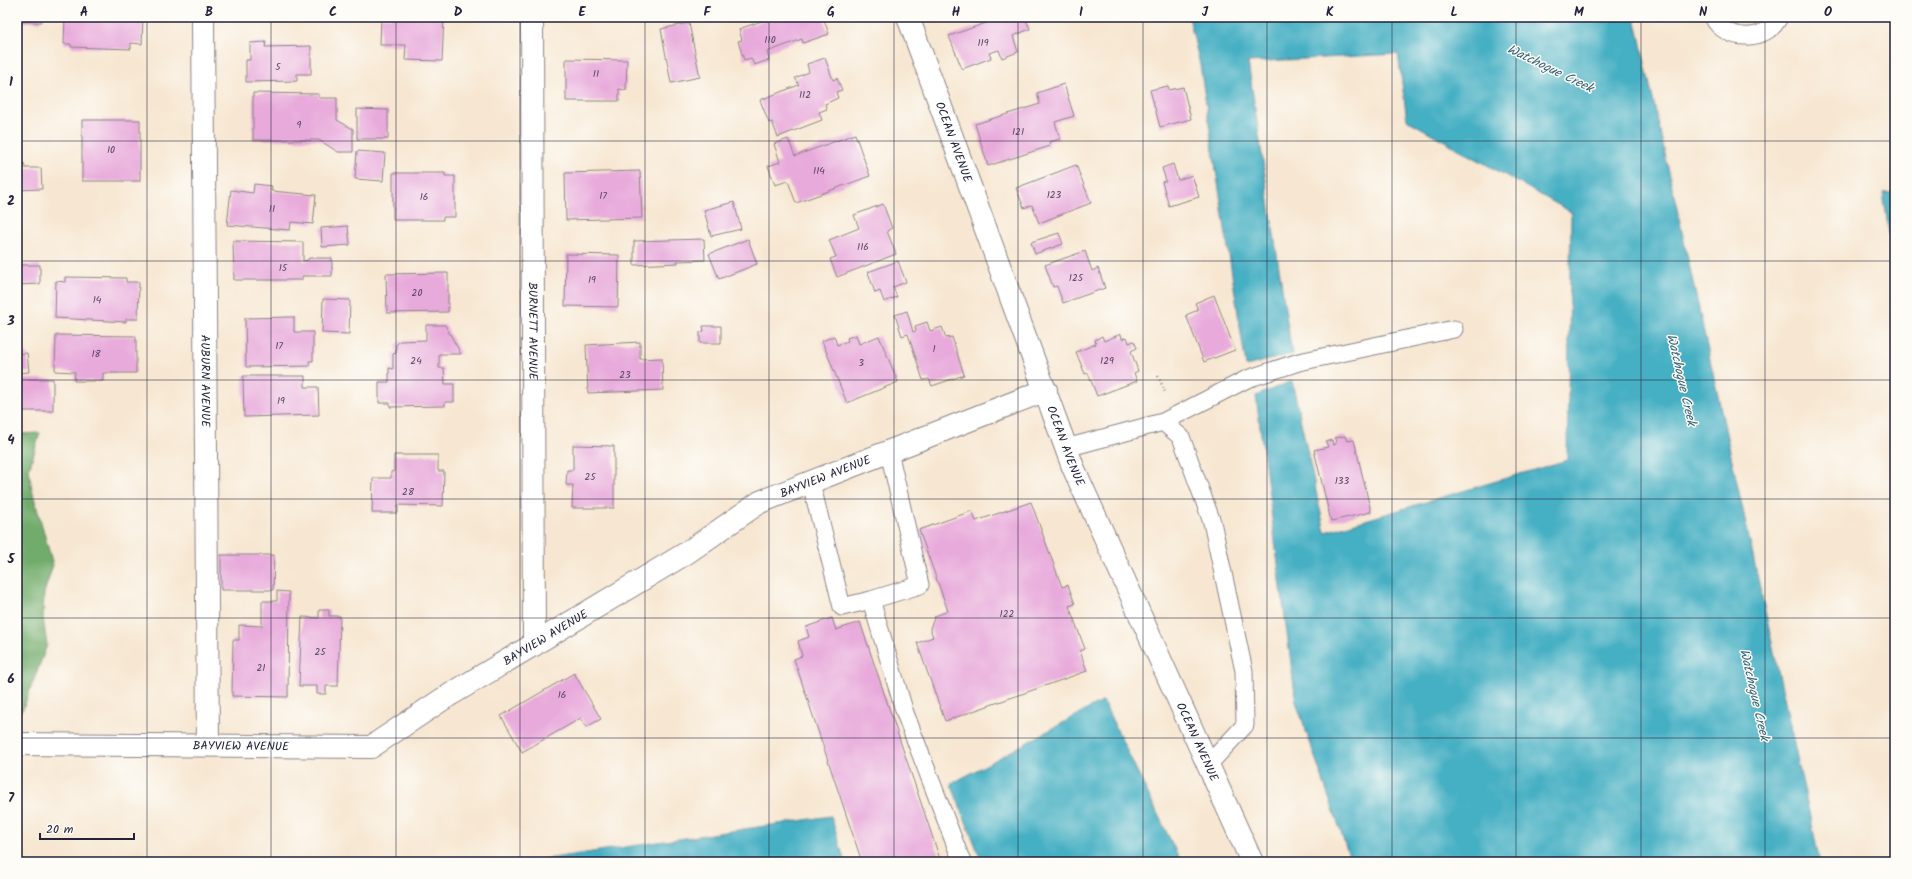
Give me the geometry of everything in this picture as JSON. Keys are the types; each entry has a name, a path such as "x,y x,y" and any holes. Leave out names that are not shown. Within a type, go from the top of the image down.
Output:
{"street":[{"name":"AUBURN AVENUE","path":"203,17 208,746"},
{"name":"BURNETT AVENUE","path":"532,17 534,645"},
{"name":"OCEAN AVENUE","path":"908,17 1073,467 1252,862"},
{"name":"BAYVIEW AVENUE","path":"17,744 371,747 443,699 688,552 760,502 1046,390"}],"lane":[{"path":"1713,17 1723,29 1733,35 1746,37 1769,30 1779,17"},
{"path":"1066,448 1163,422 1247,379 1279,368 1299,362 1454,329"},
{"path":"1163,422 1181,437 1212,522 1244,671 1245,725 1208,765"},
{"path":"811,483 842,606 872,600 920,586 889,452"},
{"path":"872,600 906,713 962,862"}],"green space":[{"path":"40,433 29,469 32,490 53,565 44,593 43,618 47,645 23,709 17,714 17,434"}],"water":[{"name":"Watchogue Creek","path":"1189,17 1635,17 1820,862 1351,862 1296,702 1256,396 1292,381 1325,532 1567,460 1571,212 1407,120 1398,54 1248,62 1292,354 1246,366 1200,65"},
{"path":"1895,192 1895,273 1883,193"},
{"path":"1103,701 1181,862 982,862 951,784"},
{"path":"831,816 845,862 526,862"}],"building":[{"path":"17,17 41,17 41,22 17,22"},
{"path":"65,17 143,17 142,44 131,43 131,49 71,47 71,44 64,44"},
{"path":"381,17 444,17 442,61 405,60 406,45 380,45"},
{"path":"773,17 823,17 829,34 803,43 802,39 767,52 769,60 754,65 751,58 744,60 738,41 742,40 739,29"},
{"path":"1003,17 1025,17 1030,29 1013,36 1018,52 1002,58 999,50 989,53 991,58 962,69 949,36"},
{"path":"689,23 700,77 671,83 661,29"},
{"path":"266,42 265,47 311,46 311,74 297,74 297,81 246,82 246,60 250,60 250,43"},
{"path":"825,58 833,80 837,78 842,90 836,92 838,98 825,104 827,109 819,112 822,120 778,137 772,122 769,123 760,100 799,85 795,78 809,72 807,64"},
{"path":"566,59 627,60 626,90 619,89 619,101 566,101"},
{"path":"1064,84 1074,116 1055,122 1060,139 1049,142 1050,146 988,166 975,124 1040,104 1037,93"},
{"path":"1168,86 1169,90 1183,87 1191,119 1160,127 1150,90"},
{"path":"253,93 319,94 319,98 337,98 337,120 353,129 353,152 338,152 319,140 253,140"},
{"path":"357,109 388,110 388,139 357,139"},
{"path":"82,120 140,120 140,181 82,181"},
{"path":"855,134 870,176 796,203 788,181 775,185 768,166 780,162 774,144 788,139 795,156"},
{"path":"357,151 385,153 383,181 355,179"},
{"path":"17,163 24,163 25,168 41,168 42,189 17,190"},
{"path":"1173,164 1178,180 1192,175 1199,197 1169,206 1162,182 1166,181 1162,168"},
{"path":"1076,165 1091,203 1039,223 1032,205 1024,208 1016,188"},
{"path":"640,171 642,218 566,220 565,173"},
{"path":"393,173 445,173 445,176 455,176 455,217 443,217 443,220 393,220"},
{"path":"254,184 272,186 271,191 316,195 313,224 291,222 290,230 227,225 231,190 253,193"},
{"path":"734,202 741,229 711,236 704,210"},
{"path":"883,204 892,228 887,231 896,254 837,277 830,259 836,257 829,240 859,228 854,215"},
{"path":"348,226 350,245 322,247 321,228"},
{"path":"1059,233 1063,244 1035,254 1031,242"},
{"path":"704,239 705,260 634,265 634,241"},
{"path":"748,239 757,264 719,279 709,254"},
{"path":"233,241 303,242 303,261 308,260 309,258 332,258 332,276 302,276 302,280 234,280"},
{"path":"1085,251 1092,271 1098,268 1105,288 1063,303 1057,286 1053,287 1045,265"},
{"path":"566,254 619,255 618,307 565,306"},
{"path":"898,261 906,282 893,287 897,297 884,302 880,291 875,293 868,272"},
{"path":"17,265 40,265 40,284 17,285"},
{"path":"448,273 448,312 387,313 386,274"},
{"path":"65,277 126,278 126,282 139,282 138,319 126,319 126,322 55,318 56,281 65,282"},
{"path":"1214,295 1235,350 1204,362 1186,315 1198,310 1195,303"},
{"path":"323,299 350,300 349,334 322,333"},
{"path":"907,311 913,332 916,331 915,326 927,322 930,331 942,327 946,338 952,337 964,375 932,386 929,379 923,380 908,334 902,336 895,315"},
{"path":"294,317 294,332 313,332 313,361 309,361 310,366 246,367 245,318"},
{"path":"426,325 445,325 461,354 439,354 439,368 444,368 445,384 454,384 454,402 445,402 445,406 390,407 390,403 379,403 379,382 389,382 389,368 393,369 393,354 396,353 396,345 400,341 426,340"},
{"path":"703,326 721,326 721,343 700,343 700,332 704,331"},
{"path":"1121,334 1122,339 1127,337 1129,343 1134,341 1137,348 1131,351 1138,371 1134,373 1137,381 1097,396 1088,373 1085,374 1076,352 1096,344 1095,340 1102,336 1104,341"},
{"path":"56,335 136,336 136,373 103,373 103,381 74,381 75,372 55,371"},
{"path":"856,335 859,344 879,336 898,382 847,403 822,341 834,336 837,345 848,341 847,338"},
{"path":"640,342 640,359 662,358 663,390 588,393 586,345"},
{"path":"27,353 29,372 17,373 17,354"},
{"path":"243,376 305,376 305,387 318,387 319,415 244,417"},
{"path":"17,379 53,379 53,411 17,411"},
{"path":"1345,436 1347,441 1354,440 1371,512 1331,521 1314,450 1328,447 1326,442 1332,440 1333,445 1336,444 1335,438"},
{"path":"573,445 614,446 614,508 572,508 573,485 566,485 567,470 573,470"},
{"path":"394,455 438,455 438,471 444,471 443,506 398,505 398,513 372,513 373,478 391,478 391,472 394,471"},
{"path":"1031,502 1062,587 1068,585 1075,604 1069,606 1085,649 1080,651 1087,671 945,721 917,643 933,637 930,628 935,616 948,611 919,530 972,511 976,521"},
{"path":"221,555 274,555 273,590 221,590"},
{"path":"277,591 289,592 288,697 232,696 233,640 239,640 239,625 262,626 262,601 277,601"},
{"path":"319,610 329,610 329,616 340,616 338,686 326,686 326,694 317,694 317,686 299,686 302,617 319,618"},
{"path":"832,618 836,630 860,622 941,862 862,862 794,659 802,656 798,641 809,637 806,627"},
{"path":"574,673 601,719 586,727 581,718 522,752 501,716"}]}
